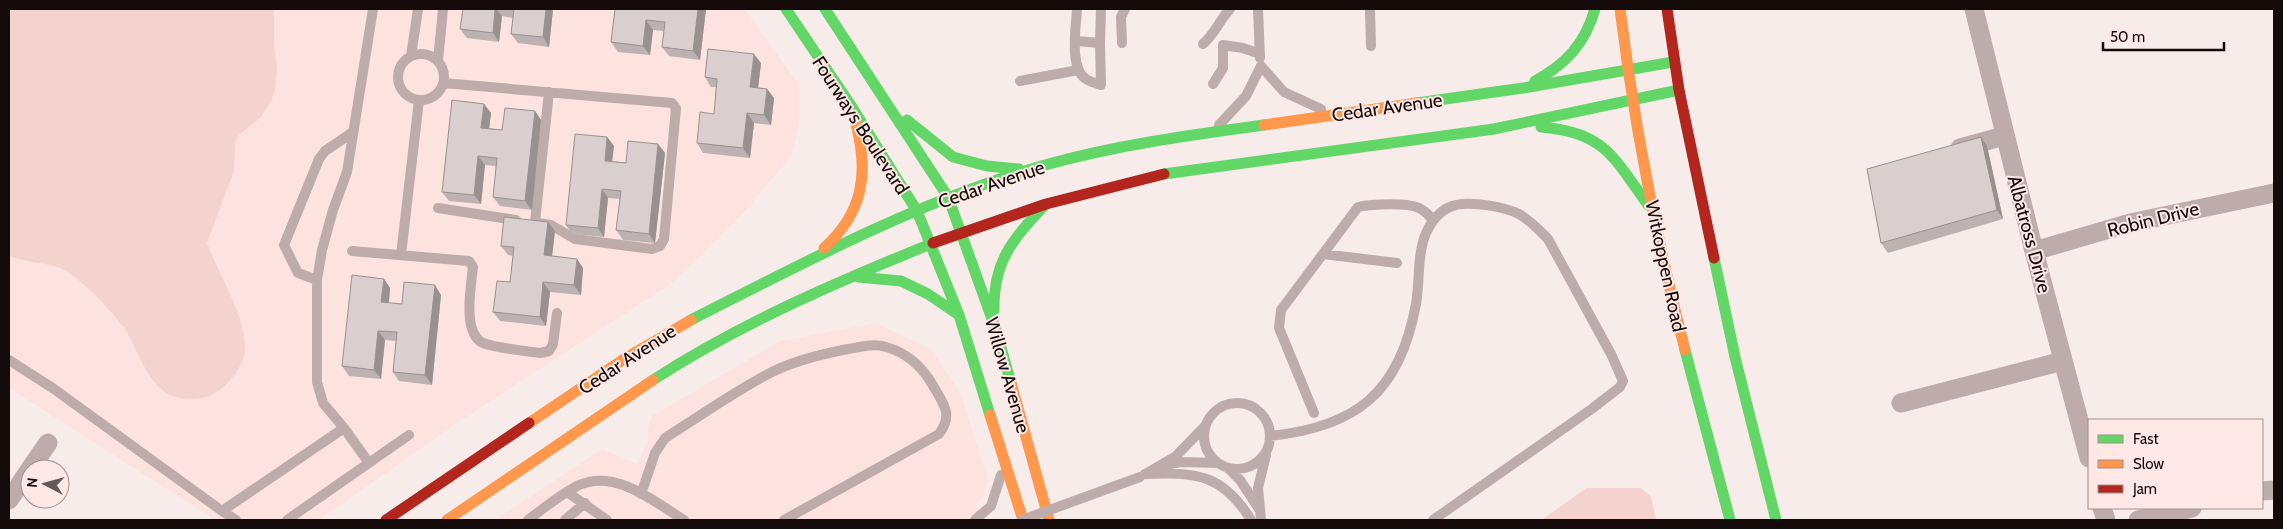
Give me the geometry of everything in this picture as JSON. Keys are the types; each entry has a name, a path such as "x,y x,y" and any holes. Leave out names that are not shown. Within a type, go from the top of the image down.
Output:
{"main road":[{"name":"Fourways Boulevard","path":"786,9 850,104 916,211 931,244"},
{"name":"Fourways Boulevard","path":"825,9 948,197 960,232"},
{"path":"1523,88 1556,70 1572,55 1592,23 1595,9"},
{"name":"Witkoppen Road","path":"1620,9 1626,71 1654,213 1687,361 1730,520"},
{"path":"1667,9 1679,90 1735,357 1776,520"},
{"name":"Cedar Avenue","path":"386,520 624,358 680,325 807,261 948,197 1045,165 1164,138 1523,88 1674,62"},
{"name":"Cedar Avenue","path":"447,520 621,400 696,352 823,288 960,232 1046,204 1171,172 1494,129 1679,90"},
{"path":"887,102 953,158 1014,170 1045,165"},
{"path":"807,261 842,231 852,219 857,203 862,183 863,162 861,140 850,104"},
{"path":"1494,129 1555,127 1570,128 1583,133 1603,146 1654,213"},
{"path":"996,330 993,291 998,268 1006,249 1046,204"},
{"name":"Willow Avenue","path":"960,232 996,330 1049,520"},
{"name":"Willow Avenue","path":"931,244 959,316 1022,520"},
{"path":"851,277 902,281 928,294 959,316"}],"street":[{"name":"Albatross Drive","path":"1974,9 2004,136 2088,454"},
{"path":"1941,153 2004,136"},
{"name":"Robin Drive","path":"2034,251 2130,223 2274,192"},
{"path":"1900,403 2063,361"},
{"path":"37,459 48,443"},
{"path":"9,500 20,484"},
{"path":"2138,520 2188,509"}],"lane":[{"path":"369,463 323,403 317,382 317,280 322,250 333,210 347,172 373,9"},
{"path":"418,9 411,56 400,67 398,81 405,94 419,100 434,96 443,84 442,68 438,61 443,9"},
{"path":"1077,9 1075,58 1078,70 1085,78 1101,85 1101,9"},
{"path":"1122,44 1121,17 1125,9"},
{"path":"1203,44 1215,33 1223,16 1230,9"},
{"path":"1214,131 1246,96 1261,66 1258,9"},
{"path":"1370,10 1371,46"},
{"path":"1076,41 1100,43"},
{"path":"1213,84 1223,68 1223,45 1243,48 1260,54"},
{"path":"411,56 425,55 438,61"},
{"path":"1261,66 1284,92 1332,115"},
{"path":"1020,81 1078,70"},
{"path":"438,208 551,225 575,239 652,249 660,246 664,239 676,108 672,103 443,84"},
{"path":"535,222 549,92"},
{"path":"401,255 419,100"},
{"path":"317,280 298,273 284,246 319,158 325,151 353,132"},
{"path":"1314,413 1278,328 1278,318 1281,310 1358,207 1367,205 1410,206 1420,208 1434,220"},
{"path":"1270,436 1301,432 1331,424 1374,398 1382,389 1403,353 1416,302 1426,234 1442,211 1456,205 1477,205 1498,207 1518,213 1534,224 1548,239 1611,354 1623,381 1620,387 1593,408 1434,520"},
{"path":"352,252 469,261 472,266 470,321 475,337 483,343 540,353 549,351 553,344 557,313"},
{"path":"1323,254 1397,263"},
{"path":"641,494 654,453 665,438 772,372 817,355 866,346 884,346 905,355 926,373 944,403 947,414 946,425 939,434 784,520"},
{"path":"9,360 54,389 236,520"},
{"path":"1022,520 1142,475 1158,467 1176,456 1206,425 1218,409 1228,404 1238,403 1248,405 1257,410 1265,418 1270,436 1258,488 1260,515"},
{"path":"1206,425 1205,446 1218,463 1228,468 1239,470 1250,467 1267,452"},
{"path":"222,511 344,428"},
{"path":"286,520 409,435"},
{"path":"975,520 991,506 1001,471 1002,451"},
{"path":"1158,467 1181,462 1218,463"},
{"path":"1228,468 1240,480 1260,515"},
{"path":"1142,475 1181,473 1211,479 1226,488 1244,508 1251,520"},
{"path":"528,520 580,485 603,480 623,484 684,520"},
{"path":"567,492 607,520"},
{"path":"565,520 585,503"}],"shaded area":[{"path":"9,9 745,9 799,85 799,125 792,155 746,210 672,283 457,423 319,520 215,520 9,388"},
{"path":"9,9 274,9 274,45 277,68 275,89 271,101 261,117 239,135 235,144 234,171 207,243 241,322 245,350 239,369 216,393 192,399 179,398 168,394 153,381 119,321 84,284 65,270 57,267 9,256"},
{"path":"876,323 931,349 961,394 987,477 985,492 976,505 980,520 495,520 602,449 637,464 648,440 648,428 652,416 780,341"},
{"path":"1586,488 1641,488 1651,497 1656,520 1542,520"}],"building":[{"path":"463,9 495,9 493,33 460,29"},
{"path":"514,9 546,9 543,37 511,34"},
{"path":"615,9 698,9 693,51 662,47 665,22 646,20 643,46 611,42"},
{"path":"708,49 754,54 750,87 767,89 764,115 747,113 743,148 697,143 700,112 714,114 717,79 705,77"},
{"path":"452,100 484,104 481,128 502,130 505,108 535,111 525,201 493,197 497,158 478,156 474,195 442,192"},
{"path":"575,134 607,137 605,161 626,163 628,141 658,144 649,234 616,230 621,191 602,189 598,228 566,225"},
{"path":"1981,137 1997,210 1881,243 1867,169"},
{"path":"504,217 548,222 544,255 577,259 574,285 543,282 540,317 493,312 497,281 510,282 514,247 501,246"},
{"path":"352,275 384,279 381,302 402,304 404,282 435,285 425,375 393,372 397,332 378,331 374,370 342,366"}],"traffic: fast":[{"path":"786,9 850,104 917,211 959,315 990,415"},
{"path":"825,9 948,197 996,330 1011,383"},
{"path":"1535,81 1556,68 1573,52 1586,33 1595,9"},
{"path":"1417,103 1523,88 1673,62"},
{"path":"1164,174 1494,129 1679,90"},
{"path":"907,120 953,157 987,166 1019,169"},
{"path":"691,320 864,234 953,196 999,179 1045,165 1126,146 1264,125"},
{"path":"1541,127 1563,130 1594,141 1616,161 1648,205"},
{"path":"994,311 997,279 1001,265 1014,241 1044,206"},
{"path":"653,380 686,359 755,322 825,288 933,243"},
{"path":"1714,258 1735,357 1776,520"},
{"path":"858,277 901,281 928,294 959,315"},
{"path":"1685,350 1730,520"}],"traffic: slow":[{"path":"1620,9 1632,95 1647,180 1685,350"},
{"path":"1264,125 1417,103"},
{"path":"824,248 847,221 855,207 860,192 862,160 856,124"},
{"path":"529,423 624,359 691,320"},
{"path":"447,520 653,380"},
{"path":"1011,383 1049,520"},
{"path":"990,415 1023,520"}],"traffic: jam":[{"path":"1667,9 1679,90 1714,258"},
{"path":"933,243 1046,204 1164,174"},
{"path":"386,520 529,423"}]}
